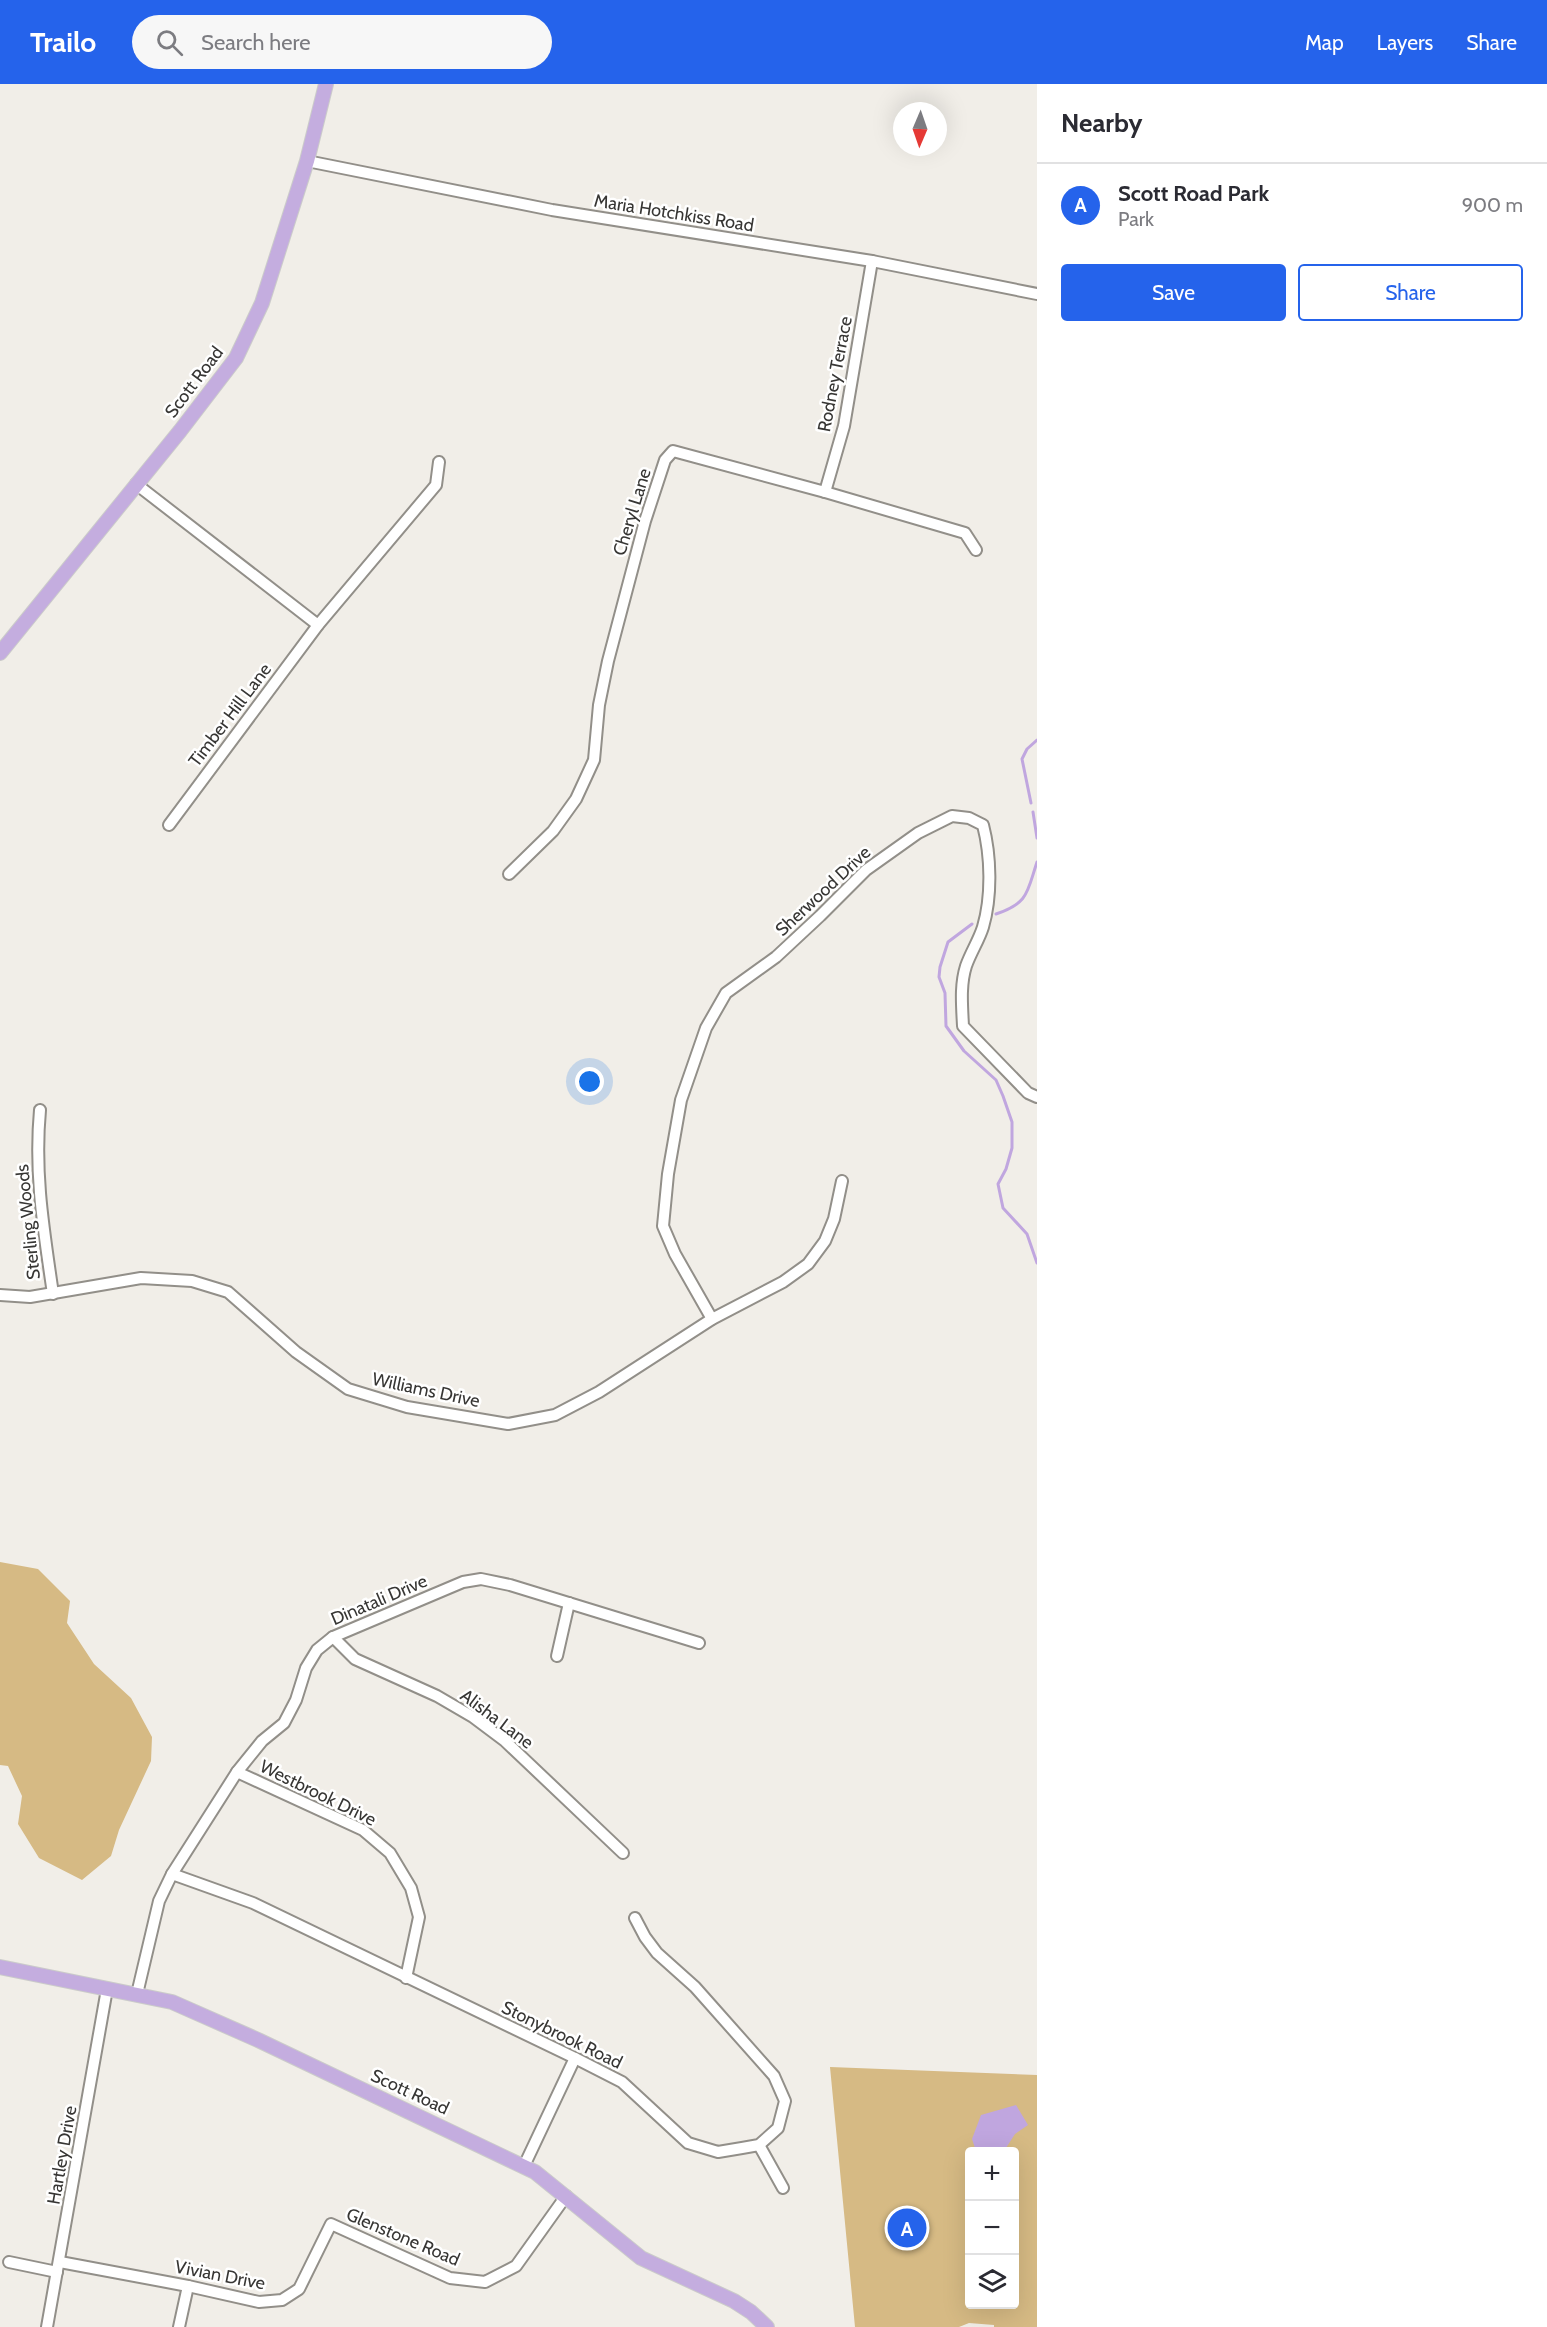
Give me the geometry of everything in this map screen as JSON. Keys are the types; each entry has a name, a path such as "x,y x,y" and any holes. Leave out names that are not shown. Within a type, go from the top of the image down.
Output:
{"main road":[{"name":"Scott Road","path":"0,653 180,431 236,358 262,303 307,161 326,84"},
{"name":"Scott Road","path":"0,1967 137,1994 172,2002 199,2012 524,2166 566,2196 636,2255 664,2271 734,2301 751,2312 767,2327"}],"street":[{"name":"Maria Hotchkiss Road","path":"307,161 552,210 872,261 1037,294"},
{"name":"Rodney Terrace","path":"825,492 844,426 872,261"},
{"name":"Cheryl Lane","path":"508,873 553,831 576,798 594,760 599,705 608,661 645,521 665,460 672,451 965,533 976,550"},
{"name":"Timber Hill Lane","path":"169,825 318,625 436,485 439,462"},
{"path":"136,484 318,625"},
{"name":"Sherwood Drive","path":"712,1319 675,1254 663,1226 668,1174 681,1100 706,1028 726,993 776,957 866,870 918,833 952,816 969,818 983,825 988,871 987,909 983,927 970,955 962,981 963,1026 1028,1093 1037,1098"},
{"name":"Sterling Woods","path":"40,1110 37,1143 38,1193 53,1294"},
{"name":"Williams Drive","path":"0,1295 30,1297 141,1278 192,1281 228,1292 296,1352 348,1389 407,1407 508,1424 555,1415 599,1392 712,1319 783,1282 808,1264 825,1241 834,1219 842,1180"},
{"name":"Dinatali Drive","path":"137,1994 159,1901 172,1874 237,1772 262,1741 284,1723 296,1700 306,1668 318,1650 333,1637 463,1582 481,1579 510,1585 699,1643"},
{"path":"557,1656 569,1603"},
{"name":"Alisha Lane","path":"333,1637 355,1659 437,1696 473,1717 505,1741 623,1853"},
{"name":"Westbrook Drive","path":"237,1772 363,1830 390,1853 411,1888 419,1917 406,1978"},
{"name":"Stonybrook Road","path":"172,1874 254,1903 622,2082 688,2143 718,2152 759,2145"},
{"path":"635,1918 657,1953 696,1987 774,2076 785,2101 778,2128 759,2145 783,2188"},
{"name":"Hartley Drive","path":"47,2327 107,1989"},
{"path":"524,2166 575,2058"},
{"name":"Glenstone Road","path":"331,2224 450,2278 485,2282 516,2266 566,2196"},
{"name":"Vivian Drive","path":"9,2262 188,2286 259,2302 282,2300 299,2289 331,2224"},
{"path":"179,2327 188,2286"}],"shaded area":[{"path":"0,1562 38,1569 70,1601 67,1623 94,1664 131,1698 152,1737 151,1761 119,1830 111,1856 82,1880 39,1858 18,1824 22,1796 8,1766 0,1765"},
{"path":"830,2067 1037,2075 1037,2327 994,2327 994,2325 969,2323 959,2327 855,2327"},
{"path":"1016,2105 1028,2125 1015,2134 1007,2147 975,2147 972,2139 981,2115"}],"waterway":[{"path":"1031,803 1022,759 1027,749 1037,740"},
{"path":"1033,812 1037,838"},
{"path":"996,914 1021,901 1028,889 1037,862"},
{"path":"972,924 948,942 940,967 939,977 945,993 946,1026 964,1051 996,1080 1003,1096 1012,1122 1012,1148 1006,1169 998,1184 1003,1208 1027,1234 1037,1263"}],"place":[{"name":"Scott Road Park","path":"907,2228"}]}
